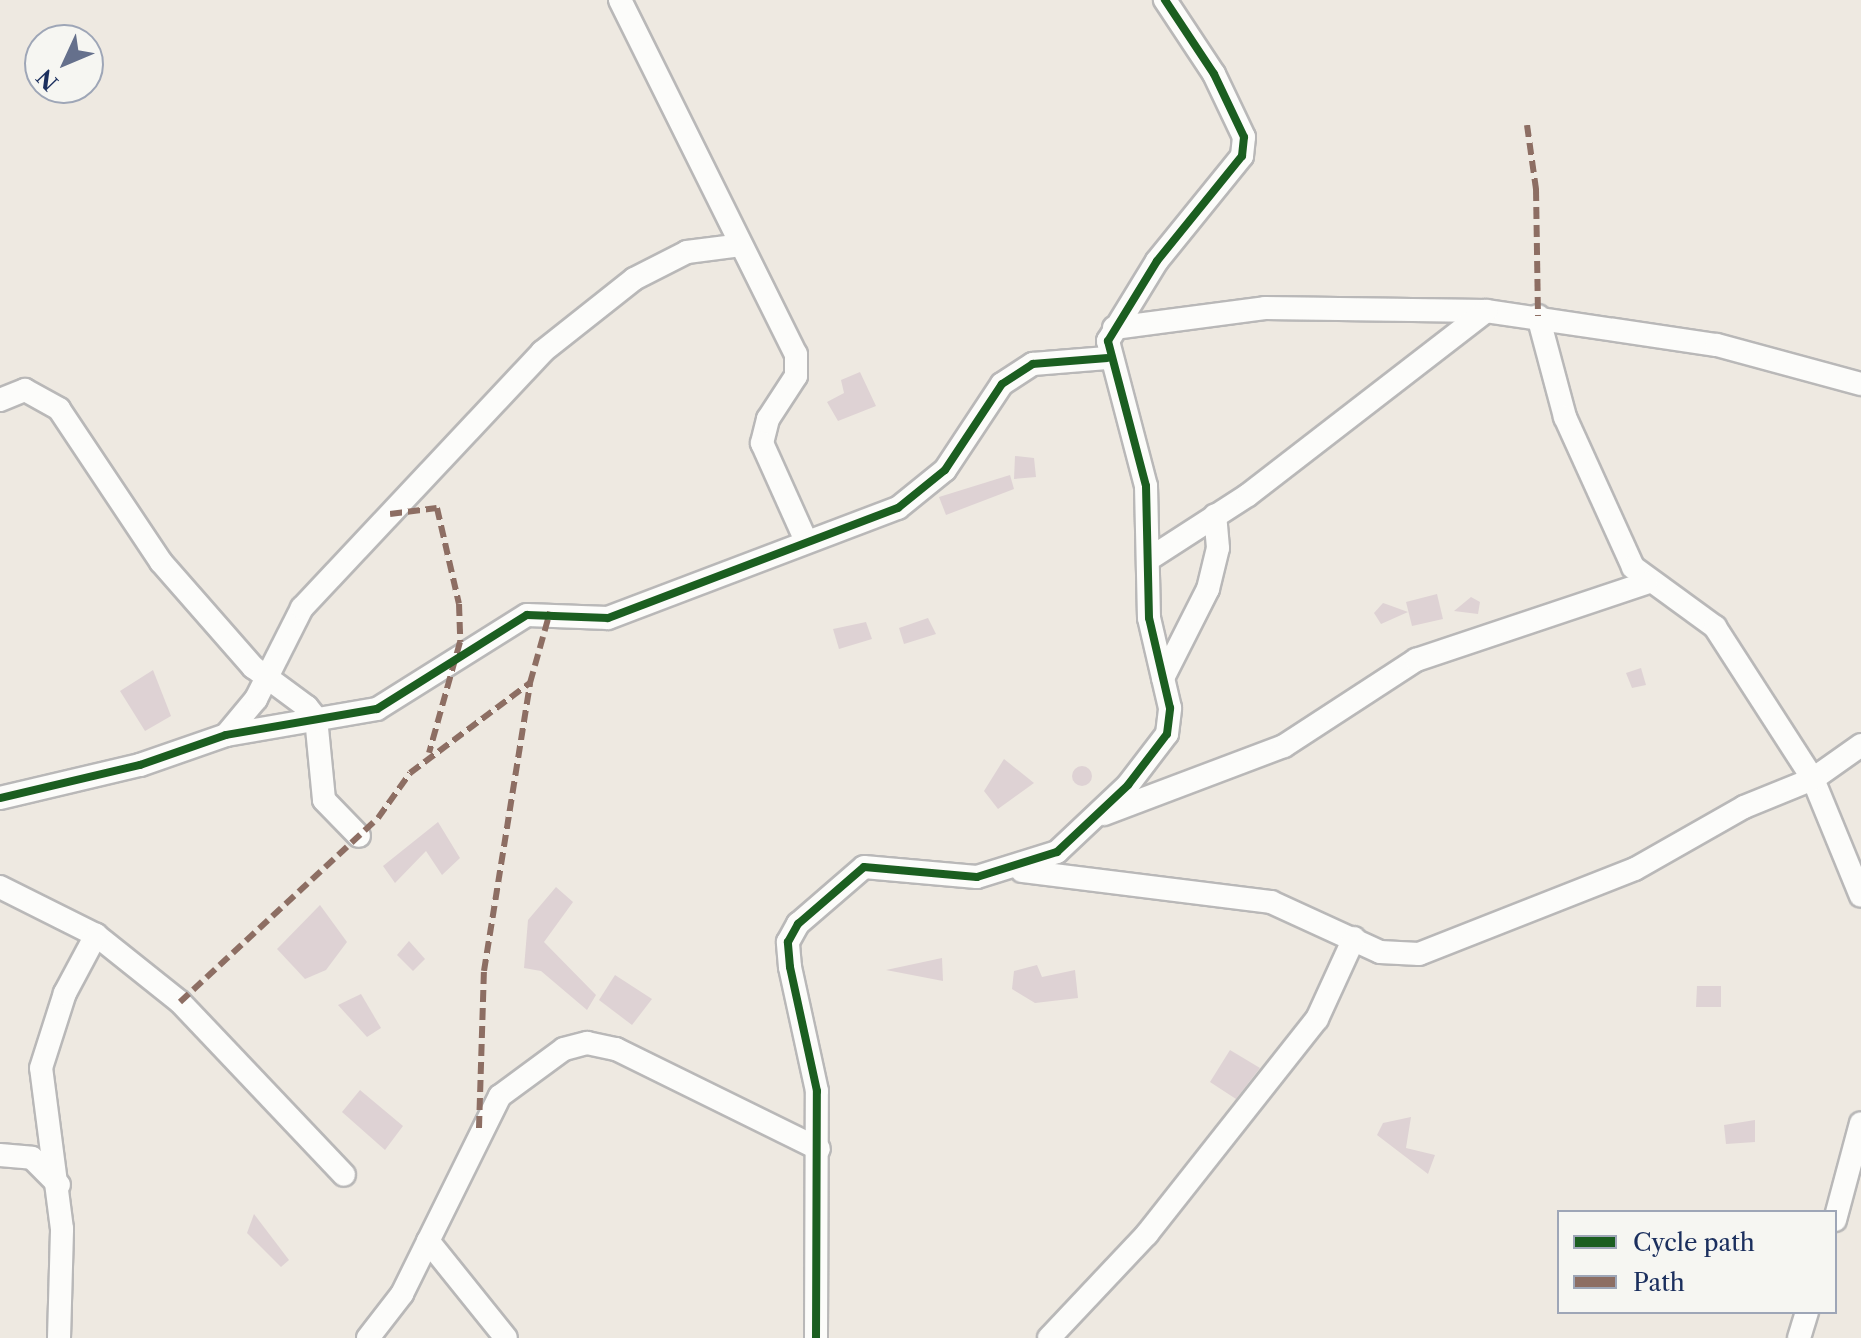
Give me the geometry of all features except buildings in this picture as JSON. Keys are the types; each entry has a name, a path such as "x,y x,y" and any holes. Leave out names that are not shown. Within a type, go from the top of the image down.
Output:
{"street":[{"path":"620,0 796,354 796,376 768,419 762,443 806,541"},
{"path":"1013,871 1070,843 1099,816 1167,734 1163,678 1149,618 1146,486 1107,358 1114,328 1242,156 1234,109 1165,0"},
{"path":"226,735 266,678 302,608 542,352 634,279 687,252 741,245"},
{"path":"1114,328 1265,308 1486,311 1538,316 1717,345 1861,384"},
{"path":"1149,559 1215,515 1486,311"},
{"path":"1538,316 1565,417 1617,538 1646,583 1715,627 1813,779 1861,896"},
{"path":"0,798 140,765 226,735 400,698 456,654 527,615 608,618 920,496 945,470 988,400 1033,364 1107,358"},
{"path":"0,400 25,390 59,409 145,542 266,678 316,718 324,800 359,836"},
{"path":"1163,678 1208,589 1218,548 1215,515"},
{"path":"1099,816 1284,746 1416,660 1646,583"},
{"path":"816,1338 819,1149 815,1056 790,967 788,942 798,924 844,877 869,866 962,877 1013,871 1271,902 1390,955 1442,948 1538,902 1635,869 1744,807 1813,779 1861,745"},
{"path":"0,887 96,935 180,1002 344,1175"},
{"path":"59,1338 59,1185 41,1068 65,993 96,935"},
{"path":"1049,1338 1147,1234 1312,1026 1354,938"},
{"path":"368,1338 402,1294 500,1096 564,1049 587,1043 657,1066 819,1149"},
{"path":"1837,1213 1861,1123"},
{"path":"0,1155 32,1158 59,1185"},
{"path":"428,1241 506,1338"},
{"path":"1799,1338 1806,1314"}],"marked path":[{"path":"1527,125 1536,189 1538,316"},
{"path":"390,514 437,508 459,604 460,642 429,753"},
{"path":"479,1128 484,971 530,683 550,612"},
{"path":"180,1002 378,818 410,773 530,683"}],"cycle path":[{"path":"816,1338 817,1091 790,967 788,942 798,924 864,867 977,877 1057,852 1128,785 1167,734 1170,708 1149,618 1146,486 1108,341 1157,261 1242,156 1244,137 1214,74 1165,0"},
{"path":"0,798 140,765 226,735 377,709 527,615 608,618 898,508 945,470 1002,384 1033,364 1107,358"}]}
